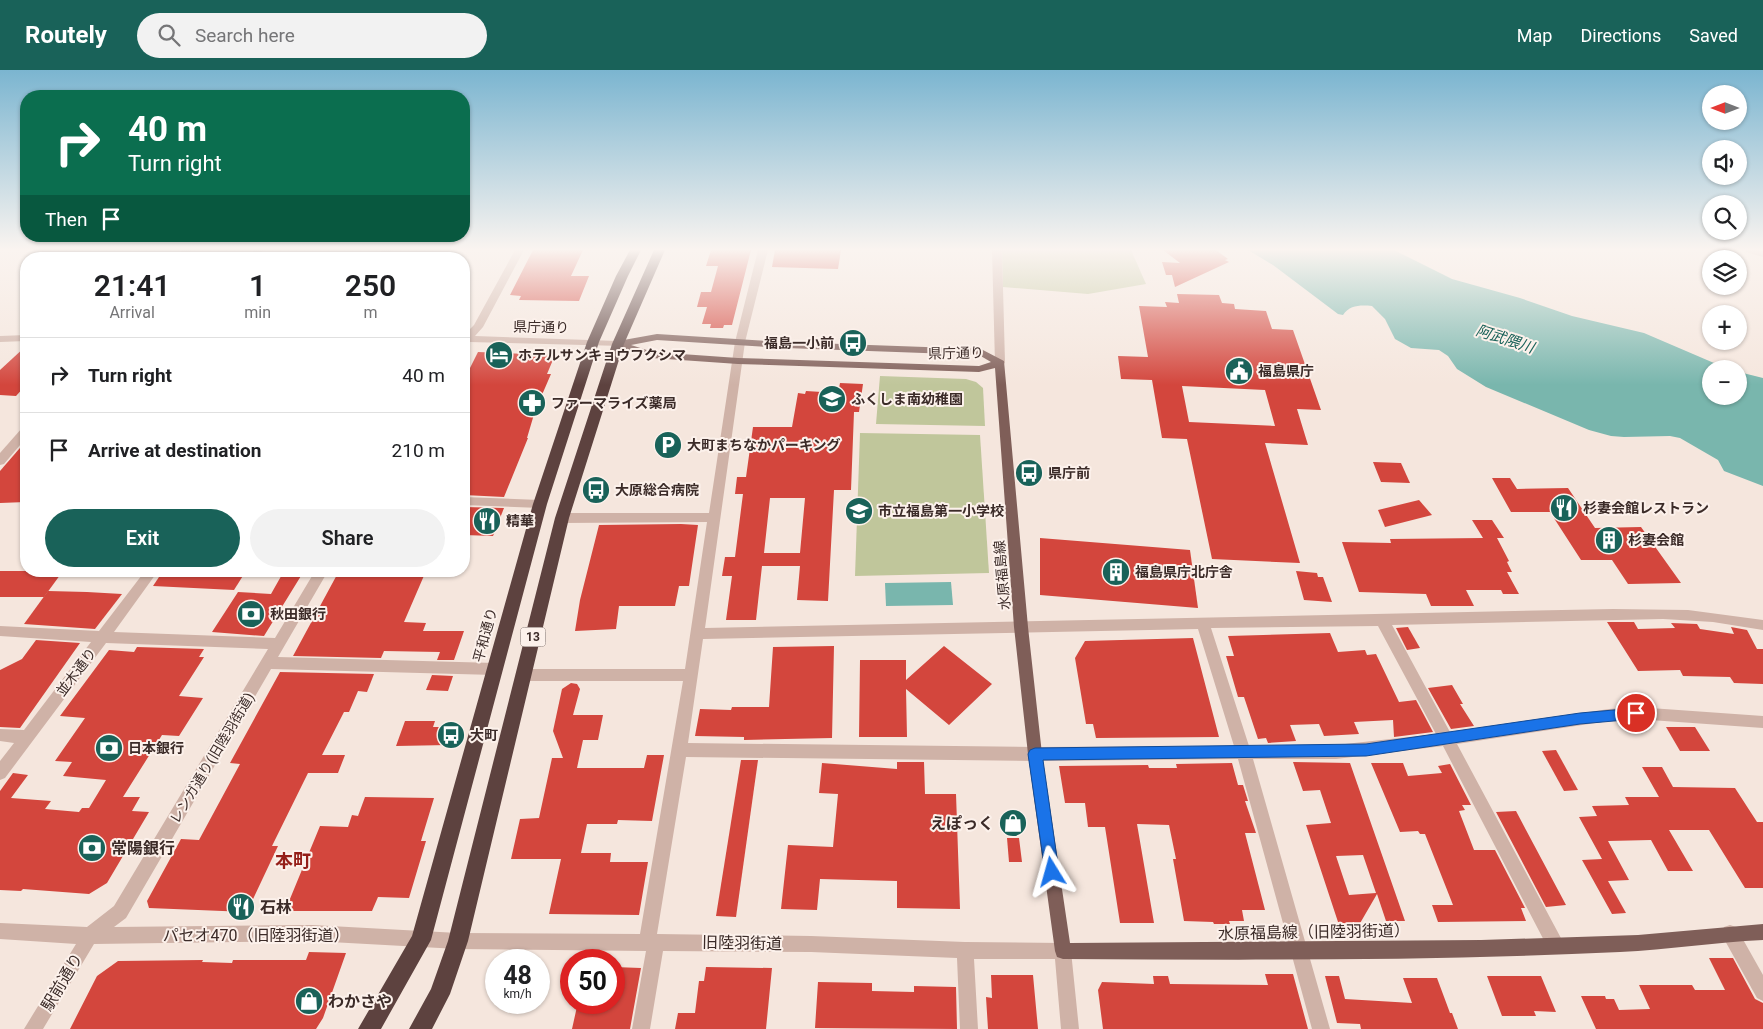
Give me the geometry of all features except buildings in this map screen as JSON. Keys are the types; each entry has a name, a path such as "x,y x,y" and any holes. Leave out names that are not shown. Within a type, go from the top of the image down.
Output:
{"highway":[{"name":"平和通り","path":"369,1029 421,940 540,504 592,342 613,295"},
{"name":"13","path":"420,1029 440,994 458,940 562,518 618,344 639,295"}],"main road":[{"name":"県庁通り","path":"618,344 657,338 981,352 1000,364"},
{"name":"県庁通り","path":"618,344 652,355 738,361 979,369 1000,364"},
{"name":"水原福島線","path":"1000,364 1021,627 1035,754"},
{"path":"1035,754 1063,951"},
{"name":"水原福島線（旧陸羽街道）","path":"1063,951 1301,952 1556,946 1622,944 1730,933 1763,932"}],"street":[{"path":"470,334 478,327 496,295"},
{"path":"641,1029 652,942 740,342 752,295"},
{"path":"998,295 1000,364"},
{"path":"0,339 20,338"},
{"name":"県庁通り","path":"470,340 618,344"},
{"path":"0,461 20,440"},
{"path":"470,501 540,504"},
{"path":"562,518 714,517"},
{"name":"並木通り","path":"0,773 148,577"},
{"name":"レンガ通り(旧陸羽街道)","path":"90,936 120,912 318,577"},
{"path":"697,634 1275,624 1512,616 1690,614 1734,618 1763,625"},
{"path":"1382,620 1556,946"},
{"path":"1203,624 1244,753 1321,1029"},
{"path":"0,631 102,638 278,644"},
{"path":"268,664 495,669"},
{"path":"524,675 691,675"},
{"path":"680,750 1035,754 1244,753 1366,750 1580,719 1636,713 1763,722"},
{"path":"0,735 27,737"},
{"name":"パセオ470（旧陸羽街道）","path":"0,931 90,936 312,933 421,940"},
{"path":"1730,933 1763,992"},
{"name":"駅前通り","path":"33,1029 90,936"},
{"name":"旧陸羽街道","path":"421,940 811,944 965,950 1063,951"},
{"path":"965,950 969,1029"},
{"path":"1063,951 1070,1029"}],"green space":[{"path":"880,376 966,379 976,382 983,388 985,426 876,424"},
{"path":"860,433 980,435 989,573 855,576"}],"water":[{"name":"阿武隈川","path":"1312,295 1508,295 1572,316 1644,333 1707,360 1702,360 1702,405 1747,405 1747,374 1763,378 1763,486 1724,471 1718,460 1680,438 1670,436 1611,436 1589,430 1486,387 1457,369 1448,356 1439,350 1411,348 1395,339 1385,319 1372,306 1356,306 1349,309 1343,315 1338,314"},
{"path":"951,582 953,605 886,606 885,583"}],"place":[{"name":"福島一小前","path":"853,343"},
{"name":"ホテルサンキョウフクシマ","path":"499,355"},
{"name":"福島県庁","path":"1239,371"},
{"name":"ふくしま南幼稚園","path":"832,399"},
{"name":"ファーマライズ薬局","path":"532,403"},
{"name":"大町まちなかパーキング","path":"668,445"},
{"name":"県庁前","path":"1029,473"},
{"name":"大原総合病院","path":"596,490"},
{"name":"杉妻会館レストラン","path":"1564,508"},
{"name":"市立福島第一小学校","path":"859,511"},
{"name":"精華","path":"487,521"},
{"name":"杉妻会館","path":"1609,540"},
{"name":"福島県庁北庁舎","path":"1116,572"},
{"name":"秋田銀行","path":"251,614"},
{"name":"大町","path":"451,735"},
{"name":"日本銀行","path":"109,748"},
{"name":"えぽっく","path":"1013,823"},
{"name":"常陽銀行","path":"92,848"},
{"name":"石林","path":"241,907"},
{"name":"わかさや","path":"309,1001"}],"district":[{"name":"本町","path":"293,860"}],"route":[{"path":"1052,872 1035,754 1336,752 1366,750 1609,715 1636,713"}]}
